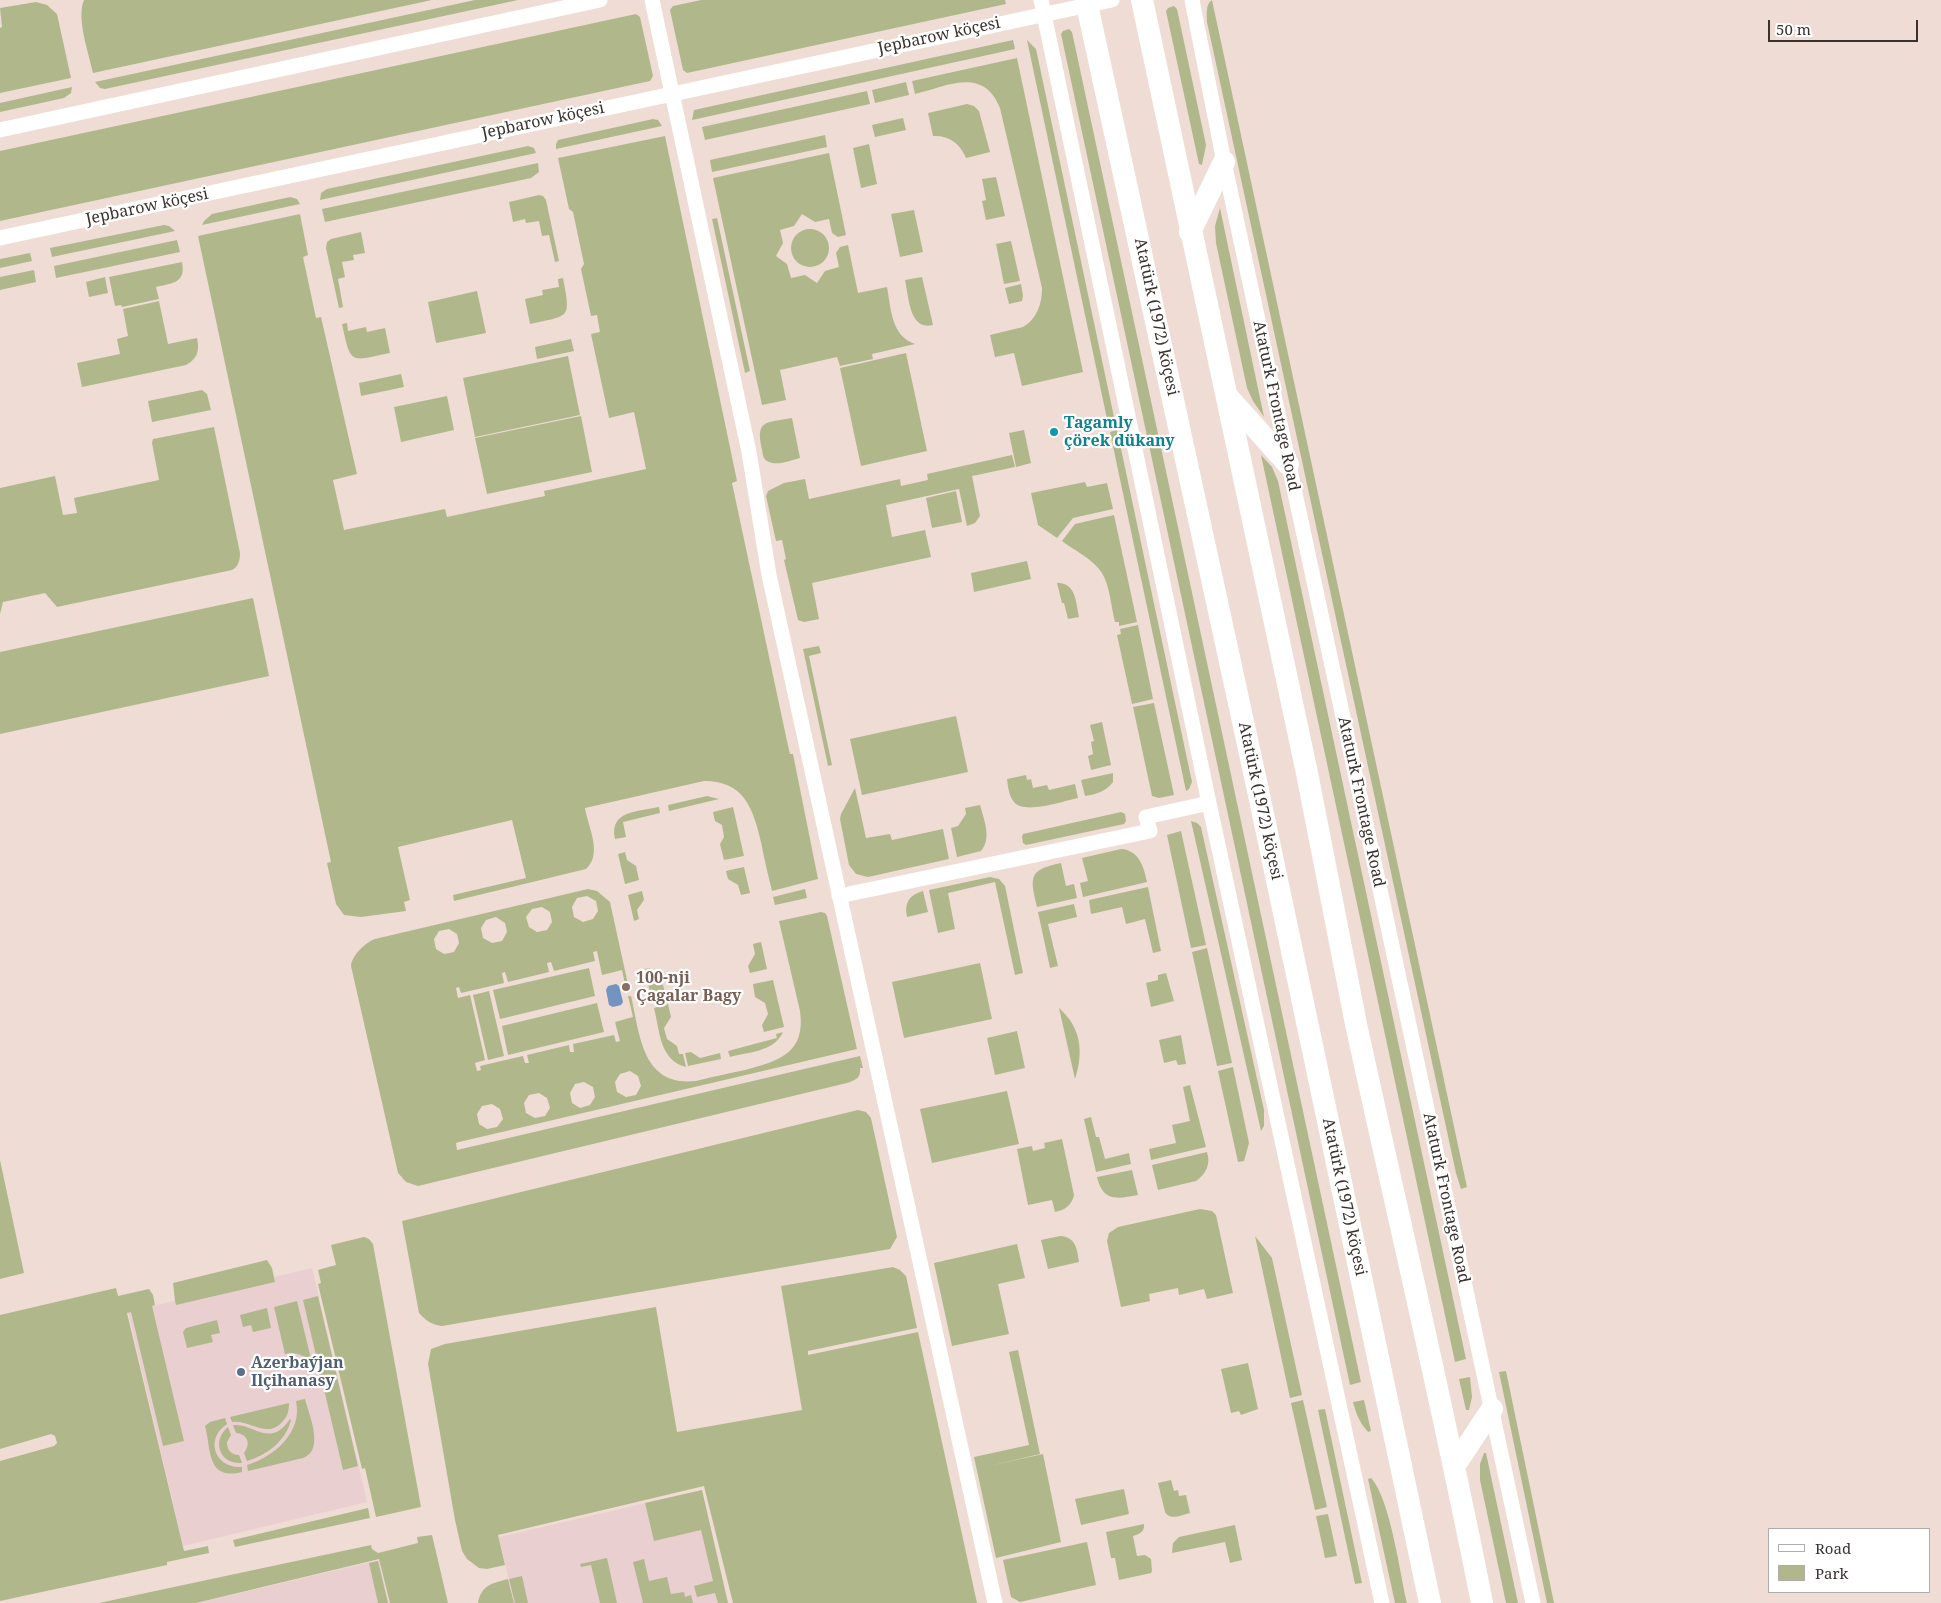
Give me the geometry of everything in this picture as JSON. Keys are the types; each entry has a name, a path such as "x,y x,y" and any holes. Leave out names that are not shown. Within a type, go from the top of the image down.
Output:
{"main road":[{"path":"1142,0 1308,778 1356,1021 1455,1465 1482,1603"},
{"name":"Atatürk (1972) köçesi","path":"1086,2 1259,794 1430,1603"},
{"path":"1190,232 1224,162"},
{"path":"1227,395 1288,464"},
{"path":"1455,1465 1492,1409"}],"street":[{"path":"0,130 600,0"},
{"path":"652,0 749,452 769,575 995,1603"},
{"name":"Jepbarow köçesi","path":"0,238 672,94 1042,7 1112,0"},
{"name":"Ataturk Frontage Road","path":"1192,0 1288,464 1533,1603"},
{"path":"1042,7 1209,803 1382,1603"},
{"path":"839,896 1150,831 1146,817 1209,803"}],"shaded area":[{"path":"312,1268 367,1502 183,1546 128,1312"},
{"path":"702,1490 728,1603 514,1603 499,1537"},
{"path":"379,1560 389,1603 198,1603"}],"green space":[{"path":"84,0 432,0 93,73 82,26 81,16"},
{"path":"475,0 518,0 105,89 100,88 95,82"},
{"path":"701,0 1005,0 1006,4 687,73 683,70 670,10 673,6"},
{"path":"1212,0 1467,1187 1461,1189 1207,22 1207,7"},
{"path":"36,2 47,5 57,14 71,78 0,93 0,28 2,27 0,8"},
{"path":"1174,6 1177,9 1206,145 1202,165 1199,164 1166,11"},
{"path":"636,14 640,17 653,76 650,81 0,221 0,151"},
{"path":"1069,29 1072,32 1361,1382 1350,1385 1061,34"},
{"path":"1013,40 1015,49 692,120 694,110"},
{"path":"1027,40 1036,49 1114,417 1107,419"},
{"path":"1017,58 1083,372 1022,386 1014,353 995,357 990,335 1028,324 1038,310 1042,294 1000,108 993,95 984,87 974,83 952,84 915,94 912,81"},
{"path":"906,82 909,95 875,103 872,90"},
{"path":"72,87 71,93 64,98 0,112 0,103"},
{"path":"867,91 870,104 705,140 702,127"},
{"path":"967,104 974,106 979,111 990,152 966,158 953,141 944,137 933,136 928,113"},
{"path":"903,118 906,130 875,137 872,125"},
{"path":"653,119 658,120 662,126 556,149 558,140"},
{"path":"825,135 827,147 712,172 710,160"},
{"path":"665,136 737,481 732,483 787,741 790,754 793,754 818,879 772,891 758,830 750,808 738,791 718,782 704,781 585,808 594,848 591,863 586,869 454,901 453,895 526,878 512,820 398,847 410,900 404,902 406,911 361,917 344,915 336,904 327,863 331,862 198,236 300,214 308,255 303,257 316,318 321,317 357,474 333,480 344,530 445,509 447,517 545,496 544,491 646,469 634,412 609,418 591,334 600,332 597,315 591,316 581,269 584,264 573,212 569,209 558,158"},
{"path":"869,144 877,184 861,188 853,148"},
{"path":"528,146 534,148 536,153 320,200 321,193 327,189"},
{"path":"829,153 846,235 838,237 832,233 829,219 815,222 802,214 794,226 780,230 783,243 776,256 787,264 791,278 805,275 817,283 825,271 839,267 836,253 840,247 848,245 858,293 887,287 891,312 897,328 901,335 915,344 872,354 873,359 840,366 837,357 780,370 786,400 762,405 713,178"},
{"path":"538,163 539,172 531,178 325,222 322,209"},
{"path":"996,177 1005,216 986,220 982,201 986,200 982,179"},
{"path":"539,195 543,196 546,200 559,261 555,262 549,235 542,236 539,221 526,223 525,219 513,222 509,202"},
{"path":"290,197 297,199 300,204 202,225 212,214"},
{"path":"1220,208 1264,417 1247,388 1216,243 1215,226"},
{"path":"914,210 923,252 900,257 891,214"},
{"path":"717,218 750,371 745,373 712,219"},
{"path":"164,225 169,226 175,231 52,257 50,248"},
{"path":"810,229 823,235 829,248 823,261 810,267 797,261 791,248 797,235"},
{"path":"361,232 365,253 353,255 354,260 342,262 345,277 338,279 343,307 339,308 326,248 327,242 331,239"},
{"path":"177,240 180,252 56,278 54,266"},
{"path":"1011,241 1020,281 1004,284 996,244"},
{"path":"30,253 32,261 0,268 0,259"},
{"path":"182,262 182,274 177,281 156,287 159,299 122,307 121,305 115,306 109,277"},
{"path":"34,270 36,282 0,290 0,277"},
{"path":"105,277 108,293 89,297 86,282"},
{"path":"922,277 933,325 919,323 909,303 905,280"},
{"path":"563,278 567,309 560,317 530,324 525,299 543,295 542,290 559,287 558,279"},
{"path":"1021,284 1022,301 1009,304 1005,288"},
{"path":"477,291 486,333 436,343 428,302"},
{"path":"159,301 168,344 197,338 198,351 193,360 186,365 82,387 77,363 120,354 117,339 128,336 123,309"},
{"path":"347,323 348,331 366,327 367,332 385,328 390,353 367,358 354,357 348,347 342,324"},
{"path":"571,339 574,351 537,359 535,347"},
{"path":"906,353 927,451 861,466 840,368"},
{"path":"568,356 580,415 475,437 463,378"},
{"path":"401,374 404,387 361,396 359,383"},
{"path":"202,390 207,394 211,410 152,422 148,401"},
{"path":"447,396 454,430 401,442 394,407"},
{"path":"581,416 592,472 487,494 475,438"},
{"path":"792,418 800,458 781,463 767,461 764,459 760,440 762,428 769,422"},
{"path":"214,427 240,553 240,559 234,569 57,607 45,593 3,602 0,614 0,488 55,476 63,515 77,513 74,498 159,480 152,443 153,439"},
{"path":"1024,430 1031,463 1016,467 1009,433"},
{"path":"1117,430 1192,782 1186,791 1110,432"},
{"path":"1012,455 1015,467 972,476 980,516 975,523 967,526 959,489 886,505 892,537 925,530 931,557 812,583 819,619 804,622 798,620 784,560 786,559 782,540 776,541 766,496 768,491 784,483 805,479 809,499 900,479 901,486 928,480 927,474"},
{"path":"1261,455 1272,467 1278,481 1466,1359 1455,1362"},
{"path":"1085,482 1087,487 1107,483 1113,509 1073,518 1057,538 1038,525 1031,493"},
{"path":"956,491 962,522 932,528 926,498"},
{"path":"1114,515 1137,622 1119,626 1119,622 1115,622 1109,590 1102,573 1089,559 1062,541 1075,524"},
{"path":"1027,561 1031,579 974,592 971,573"},
{"path":"1057,583 1068,586 1072,590 1079,617 1068,619"},
{"path":"253,598 269,676 0,734 0,652"},
{"path":"1138,625 1153,699 1132,704 1117,635 1121,634 1120,629"},
{"path":"819,646 821,653 809,656 832,765 828,766 803,649"},
{"path":"1154,703 1174,795 1159,798 1152,796 1133,707"},
{"path":"956,716 968,772 862,795 850,739"},
{"path":"1102,722 1111,765 1091,770 1088,756 1093,754 1091,742 1094,741 1090,725"},
{"path":"1113,773 1113,782 1107,788 1085,796 1081,780"},
{"path":"1026,775 1027,780 1031,779 1033,788 1047,785 1049,790 1075,784 1078,798 1035,807 1019,806 1011,797 1007,779"},
{"path":"855,788 866,838 890,834 892,840 943,829 949,859 868,877 856,874 849,865 840,819"},
{"path":"707,796 719,799 669,811 668,805"},
{"path":"980,805 987,835 984,846 981,851 957,857 951,828 958,826 966,814 965,808"},
{"path":"659,807 660,813 623,822 626,837 615,839 614,830 616,822 621,817 634,812"},
{"path":"733,807 744,856 724,860 720,844 724,837 722,825 715,821 713,812"},
{"path":"1121,812 1125,814 1126,821 1124,824 1026,845 1023,843 1023,834"},
{"path":"1191,821 1201,827 1264,1110 1264,1126 1261,1131"},
{"path":"1181,831 1206,945 1191,948 1167,835"},
{"path":"1121,849 1132,852 1140,860 1147,882 1083,897 1080,883 1088,881 1082,858"},
{"path":"625,852 627,860 636,866 639,880 625,884 618,854"},
{"path":"1061,863 1066,886 1074,884 1077,898 1037,907 1033,888 1034,876 1042,869"},
{"path":"744,867 750,893 741,895 738,885 728,879 726,871"},
{"path":"990,877 999,879 1005,886 1023,973 1015,975 995,882 948,893 955,929 938,933 929,890"},
{"path":"1148,887 1161,951 1153,953 1145,919 1126,924 1122,907 1091,914 1089,900"},
{"path":"588,889 597,891 610,902 629,989 626,989 622,970 602,975 597,951 593,952 595,961 554,971 551,962 547,963 549,972 508,982 505,972 502,973 504,983 461,993 459,987 456,988 458,998 470,995 485,1060 475,1063 477,1071 481,1070 480,1066 523,1056 525,1063 529,1063 527,1055 569,1045 570,1052 574,1052 573,1044 614,1035 616,1042 620,1041 615,1022 633,1017 628,996 631,996 641,1042 654,1067 664,1076 678,1081 696,1081 769,1063 788,1053 794,1046 799,1037 801,1025 800,1011 779,921 821,912 827,916 857,1049 459,1142 456,1143 457,1150 860,1056 863,1068 860,1068 860,1074 857,1078 847,1083 418,1186 406,1182 398,1173 351,966 360,950 367,943 375,939","holes":["587,896 596,901 598,911 593,919 583,922 574,917 572,907 577,898","542,907 550,912 552,922 547,930 537,932 529,927 526,917 532,909","496,917 505,923 507,932 502,941 492,943 483,938 481,928 486,920","449,929 457,934 459,943 454,952 444,954 436,949 434,939 439,931","630,1071 638,1076 641,1086 636,1095 626,1097 617,1092 615,1082 620,1074","584,1082 593,1087 595,1097 590,1105 580,1108 572,1103 570,1093 575,1084","539,1093 547,1098 550,1108 545,1116 535,1118 526,1113 524,1103 529,1095","492,1104 500,1109 503,1119 497,1127 487,1129 479,1124 477,1114 482,1106"]},
{"path":"805,889 807,898 775,905 773,897"},
{"path":"642,891 644,900 637,910 639,919 634,921 628,895"},
{"path":"923,891 928,912 907,917 906,908 909,900 914,895"},
{"path":"1074,904 1077,917 1048,924 1058,966 1050,968 1038,912"},
{"path":"761,942 767,969 750,973 748,966 755,954 753,944"},
{"path":"1207,948 1232,1063 1217,1066 1192,952"},
{"path":"980,963 992,1019 904,1038 892,982"},
{"path":"589,968 595,996 500,1019 493,990"},
{"path":"650,968 653,978 663,985 665,993 651,997 645,969"},
{"path":"1166,973 1174,1001 1151,1007 1146,983 1158,980 1158,975"},
{"path":"773,980 784,1027 764,1032 762,1025 768,1014 765,1003 755,997 753,984"},
{"path":"489,991 504,1056 488,1060 473,995"},
{"path":"597,1003 604,1032 508,1055 502,1026"},
{"path":"668,1004 671,1017 664,1028 667,1039 677,1046 679,1054 683,1054 686,1067 670,1058 662,1044 654,1008"},
{"path":"1059,1008 1072,1023 1079,1040 1080,1050 1075,1079"},
{"path":"1017,1031 1025,1068 995,1075 987,1038"},
{"path":"783,1032 779,1039 767,1047 730,1057 728,1051 777,1038 776,1034"},
{"path":"1181,1035 1186,1064 1178,1065 1176,1060 1164,1063 1159,1040"},
{"path":"691,1052 700,1058 720,1053 721,1059 688,1066 685,1053"},
{"path":"1233,1067 1249,1143 1244,1161 1238,1162 1218,1071"},
{"path":"1190,1085 1206,1147 1151,1160 1149,1149 1176,1143 1172,1125 1190,1121 1183,1087"},
{"path":"1007,1091 1019,1144 932,1163 920,1109"},
{"path":"858,1110 866,1112 871,1118 897,1237 890,1249 442,1326 429,1322 419,1313 402,1221"},
{"path":"1091,1117 1096,1137 1099,1137 1105,1159 1129,1153 1131,1164 1096,1172 1084,1119"},
{"path":"1062,1139 1074,1195 1072,1202 1062,1210 1055,1212 1052,1200 1028,1205 1017,1149 1032,1146 1033,1151 1045,1148 1044,1143"},
{"path":"1207,1152 1207,1168 1196,1181 1158,1190 1152,1165"},
{"path":"0,1160 24,1273 0,1279"},
{"path":"1132,1170 1138,1195 1117,1198 1107,1195 1103,1191 1097,1177"},
{"path":"1200,1209 1212,1211 1216,1215 1233,1293 1207,1299 1204,1289 1179,1295 1178,1288 1149,1294 1150,1301 1121,1307 1107,1241 1109,1233 1118,1227"},
{"path":"1060,1236 1073,1241 1079,1262 1048,1269 1041,1240"},
{"path":"1255,1236 1272,1258 1302,1395 1290,1398"},
{"path":"364,1237 373,1244 421,1507 376,1517 365,1468 362,1469 318,1284 321,1283 318,1270 336,1265 331,1245"},
{"path":"1017,1244 1025,1278 998,1284 1009,1334 952,1346 934,1263"},
{"path":"267,1260 272,1268 275,1282 176,1305 173,1283"},
{"path":"893,1267 900,1270 906,1276 917,1328 808,1351 808,1355 918,1332 977,1603 733,1603 704,1486 498,1535 505,1565 487,1569 479,1568 467,1559 462,1551 455,1520 428,1364 431,1349 445,1344 656,1307 677,1432 802,1410 781,1286"},
{"path":"116,1288 118,1296 149,1289 153,1295 155,1305 152,1306 184,1441 163,1446 131,1312 127,1313 184,1551 208,1546 209,1553 167,1562 167,1565 0,1601 0,1461 54,1446 57,1443 55,1436 51,1434 0,1449 0,1315"},
{"path":"318,1296 358,1466 343,1470 303,1300"},
{"path":"297,1301 313,1367 301,1355 294,1353 285,1354 274,1307"},
{"path":"267,1308 271,1328 253,1332 251,1325 243,1327 240,1315"},
{"path":"217,1320 220,1333 211,1335 213,1342 187,1348 183,1332 186,1328"},
{"path":"1018,1350 1040,1454 989,1466 1043,1454 1061,1542 996,1558 974,1457 1029,1445 1009,1352"},
{"path":"1248,1363 1258,1409 1241,1415 1239,1411 1231,1413 1221,1369"},
{"path":"1506,1371 1554,1603 1547,1603 1499,1372"},
{"path":"1470,1377 1472,1397 1469,1410 1466,1410 1459,1379"},
{"path":"305,1399 314,1432 313,1448 310,1454 303,1458 248,1471 247,1465 267,1456 284,1442 291,1433 295,1423 296,1401"},
{"path":"1303,1400 1327,1507 1315,1510 1291,1403"},
{"path":"1364,1400 1371,1431 1368,1432 1355,1410 1353,1402"},
{"path":"289,1403 285,1419 271,1429 232,1422 230,1417"},
{"path":"1325,1409 1362,1583 1355,1584 1318,1410"},
{"path":"225,1418 227,1424 216,1437 216,1452 225,1463 242,1467 242,1472 231,1474 223,1472 217,1469 213,1463 205,1426 210,1422"},
{"path":"290,1419 285,1434 275,1446 262,1455 247,1461 244,1453 248,1443 246,1437 236,1433 233,1425 241,1425 269,1434 283,1428"},
{"path":"228,1427 231,1435 227,1442 228,1447 230,1452 239,1455 242,1463 234,1463 228,1460 220,1451 220,1439"},
{"path":"1484,1453 1486,1453 1518,1603 1506,1603 1480,1480 1480,1464"},
{"path":"1371,1478 1378,1488 1389,1518 1407,1603 1395,1603 1368,1479"},
{"path":"1171,1480 1174,1491 1178,1490 1179,1496 1186,1495 1190,1513 1173,1517 1165,1512 1158,1483"},
{"path":"1124,1489 1129,1514 1081,1525 1075,1499"},
{"path":"702,1490 728,1603 718,1603 715,1593 697,1597 694,1586 713,1581 701,1530 654,1541 645,1503"},
{"path":"368,1508 370,1518 235,1547 233,1540"},
{"path":"1328,1514 1337,1556 1325,1558 1316,1516"},
{"path":"1144,1524 1143,1531 1133,1536 1137,1556 1145,1555 1151,1559 1152,1571 1151,1573 1119,1580 1115,1558 1111,1558 1106,1532"},
{"path":"1235,1525 1242,1560 1230,1563 1225,1542 1172,1553 1173,1543 1179,1537"},
{"path":"432,1535 448,1603 390,1603 379,1559 196,1603 99,1603 371,1545 372,1549 378,1553 418,1543 417,1537"},
{"path":"1087,1542 1096,1585 1020,1602 1011,1597 1003,1560"},
{"path":"607,1558 617,1603 600,1603 591,1565 581,1567 580,1564"},
{"path":"644,1559 649,1581 667,1577 671,1594 684,1592 685,1597 691,1595 693,1603 643,1603 633,1562"},
{"path":"378,1561 388,1603 378,1603 369,1563"},
{"path":"522,1576 528,1603 515,1603 509,1579"},
{"path":"508,1579 514,1603 478,1603 482,1592 488,1586"}],"water":[{"path":"616,984 619,986 623,1002 621,1005 613,1007 609,1005 606,990 608,986"}],"place":[{"name":"Tagamly çörek dükany","path":"1054,432"},
{"name":"100-nji Çagalar Bagy","path":"626,987"},
{"name":"Azerbaýjan Ilçihanasy","path":"241,1372"}]}
